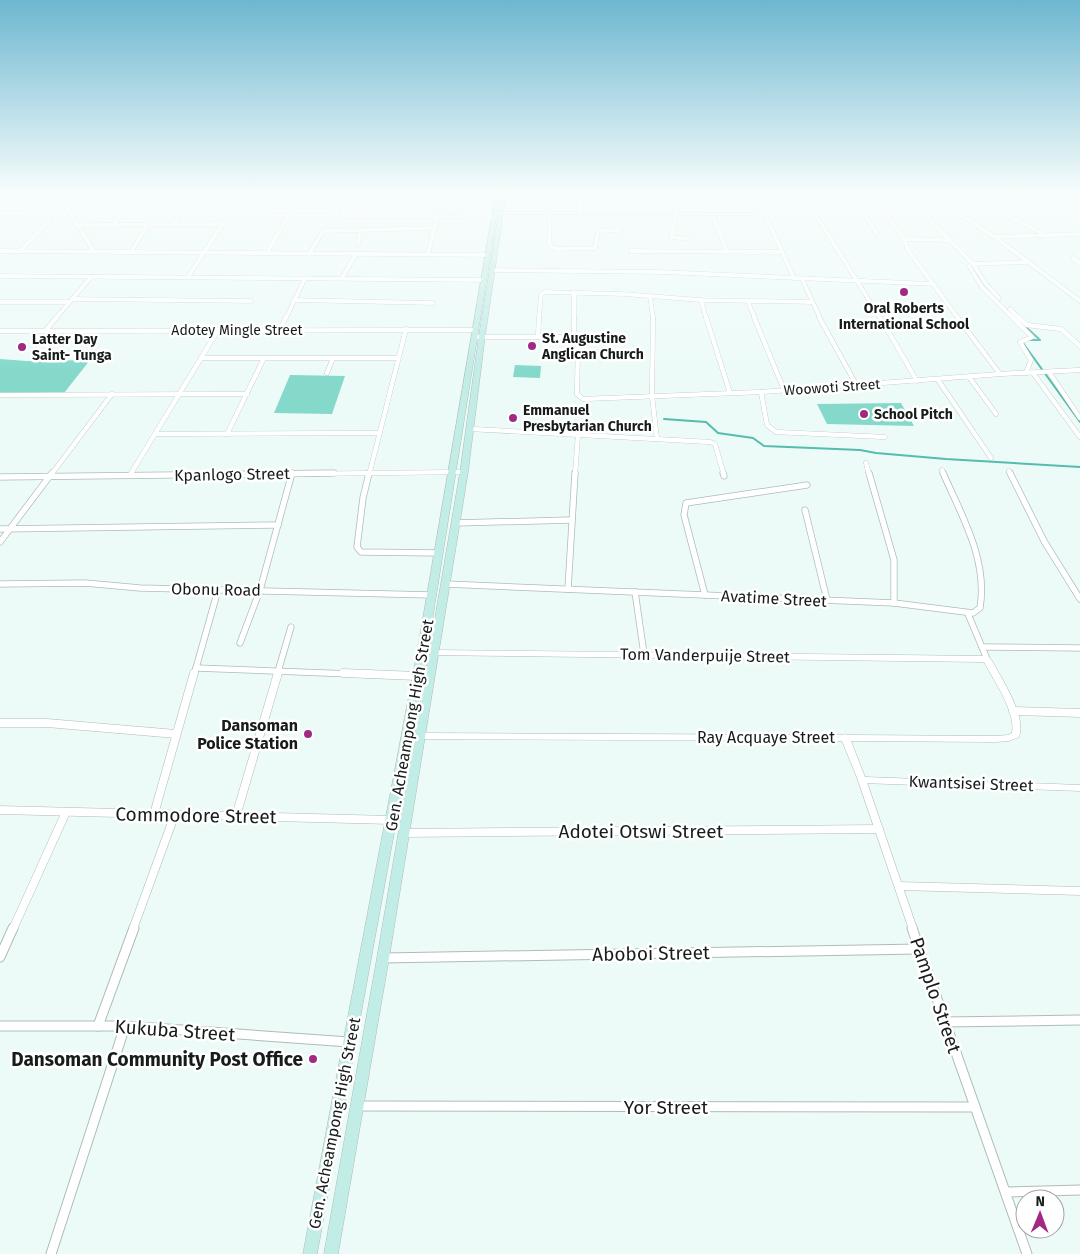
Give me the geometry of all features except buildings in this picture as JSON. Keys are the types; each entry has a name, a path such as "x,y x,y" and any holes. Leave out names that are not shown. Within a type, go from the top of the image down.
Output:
{"main road":[{"name":"Gen. Acheampong High Street","path":"331,1254 446,584 471,428 477,334 492,270 494,253"},
{"name":"Gen. Acheampong High Street","path":"310,1254 422,652 477,334 488,255"}],"street":[{"path":"169,253 488,255"},
{"path":"188,277 205,253"},
{"path":"782,253 794,278"},
{"path":"841,253 917,381"},
{"path":"910,253 1000,374"},
{"path":"960,253 989,289 1027,325 1056,327 1080,346"},
{"path":"1015,253 1080,302"},
{"path":"342,278 356,254"},
{"path":"1073,258 1080,263"},
{"path":"971,264 1027,262"},
{"path":"971,264 982,287 1032,336 1020,342 1031,360 1026,373"},
{"path":"492,270 661,272 934,284"},
{"path":"0,276 484,280"},
{"path":"45,331 91,276"},
{"path":"280,330 305,278"},
{"path":"802,279 811,302 857,386"},
{"path":"538,337 542,293 574,292 748,302 811,302"},
{"path":"574,292 574,340"},
{"path":"650,297 652,320 652,396 658,438"},
{"path":"0,302 251,300"},
{"path":"294,300 433,303"},
{"path":"701,300 730,393"},
{"path":"748,302 784,390"},
{"path":"406,329 368,473 363,498 358,550 368,553 439,553"},
{"name":"Adotey Mingle Street","path":"0,331 406,329 574,340"},
{"path":"130,475 218,330"},
{"path":"0,338 7,331"},
{"name":"Woowoti Street","path":"574,340 578,344 577,394 583,399 761,392 1000,374 1080,370"},
{"path":"201,358 398,358"},
{"path":"227,434 264,358"},
{"path":"327,373 333,358"},
{"path":"1047,372 1080,418"},
{"path":"1036,373 1080,438"},
{"path":"969,377 996,414"},
{"path":"938,380 991,458"},
{"path":"761,392 767,425 776,432 885,437"},
{"path":"0,542 112,394"},
{"path":"0,395 246,394"},
{"path":"471,428 713,442 724,476"},
{"path":"155,434 378,433"},
{"path":"568,590 571,520 578,435"},
{"path":"866,464 894,560 894,603"},
{"path":"942,470 975,551 982,578 984,590 980,608 968,614 982,647 1080,648"},
{"path":"1009,471 1044,541 1080,599"},
{"name":"Kpanlogo Street","path":"0,477 464,472"},
{"path":"240,644 260,590 292,473"},
{"path":"706,594 684,515 686,503 807,485"},
{"path":"805,510 827,600"},
{"path":"455,523 571,520"},
{"path":"0,529 278,525"},
{"name":"Obonu Road","path":"0,584 85,583 140,588 432,595"},
{"name":"Avatime Street","path":"446,584 894,603 968,614"},
{"path":"154,814 218,590"},
{"path":"635,592 644,654"},
{"path":"236,816 291,627"},
{"name":"Ray Acquaye Street","path":"420,736 1009,738 1016,735 1018,731 1013,711 982,647"},
{"name":"Tom Vanderpuije Street","path":"422,652 987,659"},
{"path":"196,668 417,676"},
{"path":"1013,711 1080,713"},
{"path":"0,723 48,723 176,734"},
{"name":"Pamplo Street","path":"845,737 862,780 944,1022 1027,1254"},
{"name":"Kwantsisei Street","path":"862,780 1080,788"},
{"name":"Commodore Street","path":"0,810 391,820"},
{"path":"0,957 66,812"},
{"path":"98,1026 175,814"},
{"name":"Adotei Otswi Street","path":"404,833 879,829"},
{"path":"899,886 1080,891"},
{"name":"Aboboi Street","path":"383,958 919,949"},
{"path":"944,1022 1080,1020"},
{"name":"Kukuba Street","path":"0,1026 125,1026 349,1042"},
{"path":"51,1254 125,1026"},
{"name":"Yor Street","path":"357,1106 975,1107"},
{"path":"1006,1192 1080,1190"}],"green space":[{"path":"0,359 27,361 90,360 64,393 0,393"},
{"path":"515,365 541,366 540,378 513,377"},
{"path":"290,375 345,376 332,414 274,413"},
{"name":"School Pitch","path":"901,403 914,426 827,424 817,404"}],"waterway":[{"path":"1004,307 1015,317"},
{"path":"1025,326 1040,340 1026,340"},
{"path":"1023,343 1080,422"},
{"path":"664,419 706,422 718,433 753,438 764,446 860,450 946,459 1080,467"}],"place":[{"name":"Oral Roberts International School","path":"904,292"},
{"name":"St. Augustine Anglican Church","path":"532,346"},
{"name":"Latter Day Saint- Tunga","path":"22,347"},
{"name":"School Pitch","path":"864,414"},
{"name":"Emmanuel Presbytarian Church","path":"513,418"},
{"name":"Dansoman Police Station","path":"308,734"},
{"name":"Dansoman Community Post Office","path":"313,1059"}]}
